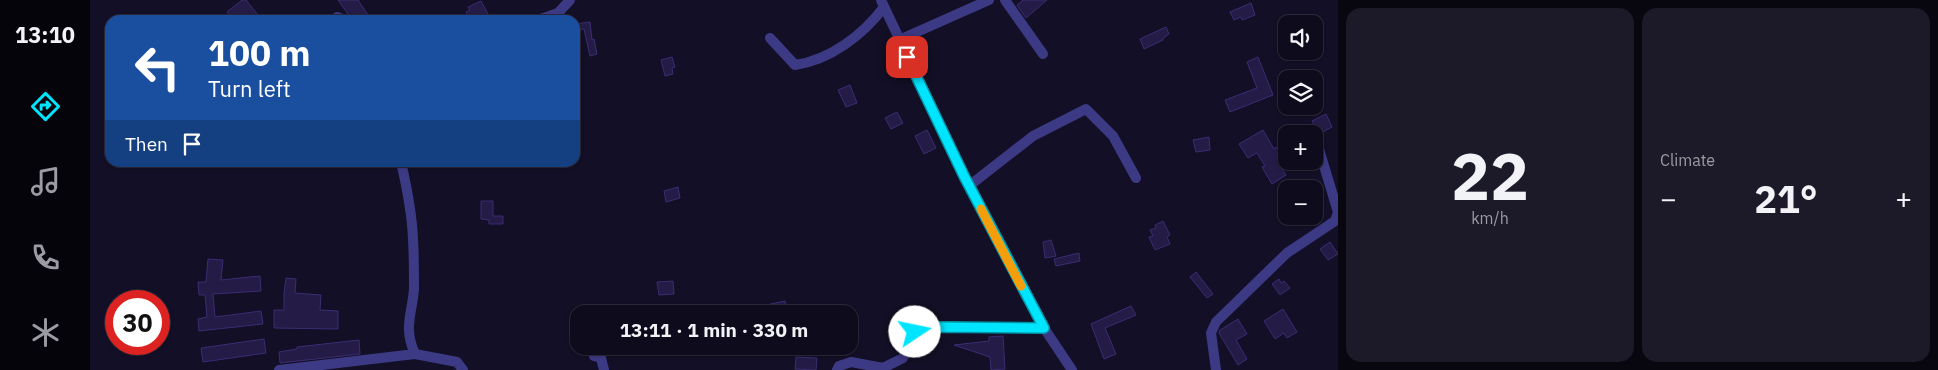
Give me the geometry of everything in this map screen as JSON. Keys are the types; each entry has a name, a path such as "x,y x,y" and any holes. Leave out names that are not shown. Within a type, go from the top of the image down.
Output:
{"street":[{"path":"555,15 558,14 570,0"},
{"path":"899,40 989,0"},
{"path":"1006,0 1042,54"},
{"path":"882,3 969,186 1044,328 1072,370"},
{"path":"770,38 795,65 805,64 839,49 872,22 882,3"},
{"path":"969,186 1033,136 1086,109 1113,136 1136,178"},
{"path":"1216,370 1211,333 1216,322 1287,253 1335,221 1338,212 1323,162"},
{"path":"402,167 410,198 413,238 414,292 409,314 409,341 415,354"},
{"path":"837,370 839,366 851,362 883,368 903,358 915,332 940,327 1044,328"},
{"path":"278,370 415,354 457,362 463,370"},
{"path":"594,356 601,358 604,370"}],"building":[{"path":"242,0 246,0 258,15 230,15 227,12"},
{"path":"338,0 358,0 368,15 348,15"},
{"path":"1023,0 1047,0 1026,18 1017,5"},
{"path":"481,1 488,15 468,15 466,12 470,10 468,7"},
{"path":"1251,3 1255,15 1242,20 1241,17 1234,20 1230,12"},
{"path":"590,22 592,40 594,39 597,54 590,56 584,29 580,30 580,23"},
{"path":"1166,27 1169,34 1163,40 1144,49 1140,39"},
{"path":"672,57 675,67 672,68 673,74 665,76 661,60"},
{"path":"1258,57 1273,95 1230,112 1225,100 1257,88 1247,62"},
{"path":"850,85 857,103 846,107 838,90"},
{"path":"897,112 903,123 891,129 885,118"},
{"path":"1326,114 1332,127 1323,132 1323,125 1314,125 1312,121"},
{"path":"927,130 936,148 924,154 915,136"},
{"path":"1263,130 1274,149 1276,147 1278,150 1278,170 1283,170 1286,175 1272,184 1262,167 1265,166 1257,153 1248,158 1239,144"},
{"path":"1209,137 1210,150 1196,152 1193,140"},
{"path":"678,187 680,198 666,202 664,191"},
{"path":"481,201 493,201 493,216 503,216 503,224 489,224 489,220 481,219"},
{"path":"1163,221 1170,235 1167,237 1170,244 1155,250 1149,237 1153,236 1150,230 1156,228 1155,225"},
{"path":"1051,240 1056,256 1045,258 1043,242"},
{"path":"1330,242 1338,254 1328,260 1320,249"},
{"path":"1079,253 1080,261 1056,266 1054,259"},
{"path":"208,259 223,260 221,280 260,276 261,291 213,294 215,317 261,311 263,324 199,331 198,319 207,317 205,295 199,295 198,282 206,282"},
{"path":"1196,272 1213,294 1207,298 1190,277"},
{"path":"286,278 296,279 295,293 321,295 320,310 338,311 338,329 274,328 274,310 284,310"},
{"path":"1279,279 1281,283 1284,281 1290,288 1280,295 1272,284"},
{"path":"673,281 674,294 659,295 657,282"},
{"path":"785,301 786,305 766,305"},
{"path":"1131,306 1136,315 1105,328 1116,354 1104,359 1091,324"},
{"path":"1283,309 1297,332 1287,338 1284,333 1275,339 1264,321"},
{"path":"1238,319 1247,334 1236,340 1247,359 1238,365 1219,333 1220,330"},
{"path":"1003,336 1005,369 991,370 990,357 954,345 989,341 989,337"},
{"path":"264,339 266,353 203,362 201,348"},
{"path":"359,340 360,354 280,363 279,352 297,349 297,347"},
{"path":"796,357 817,358 816,370 795,369"}],"slow traffic":[{"path":"981,209 1021,286"}],"route":[{"path":"907,57 964,176 1044,328 940,327 915,332"}]}
